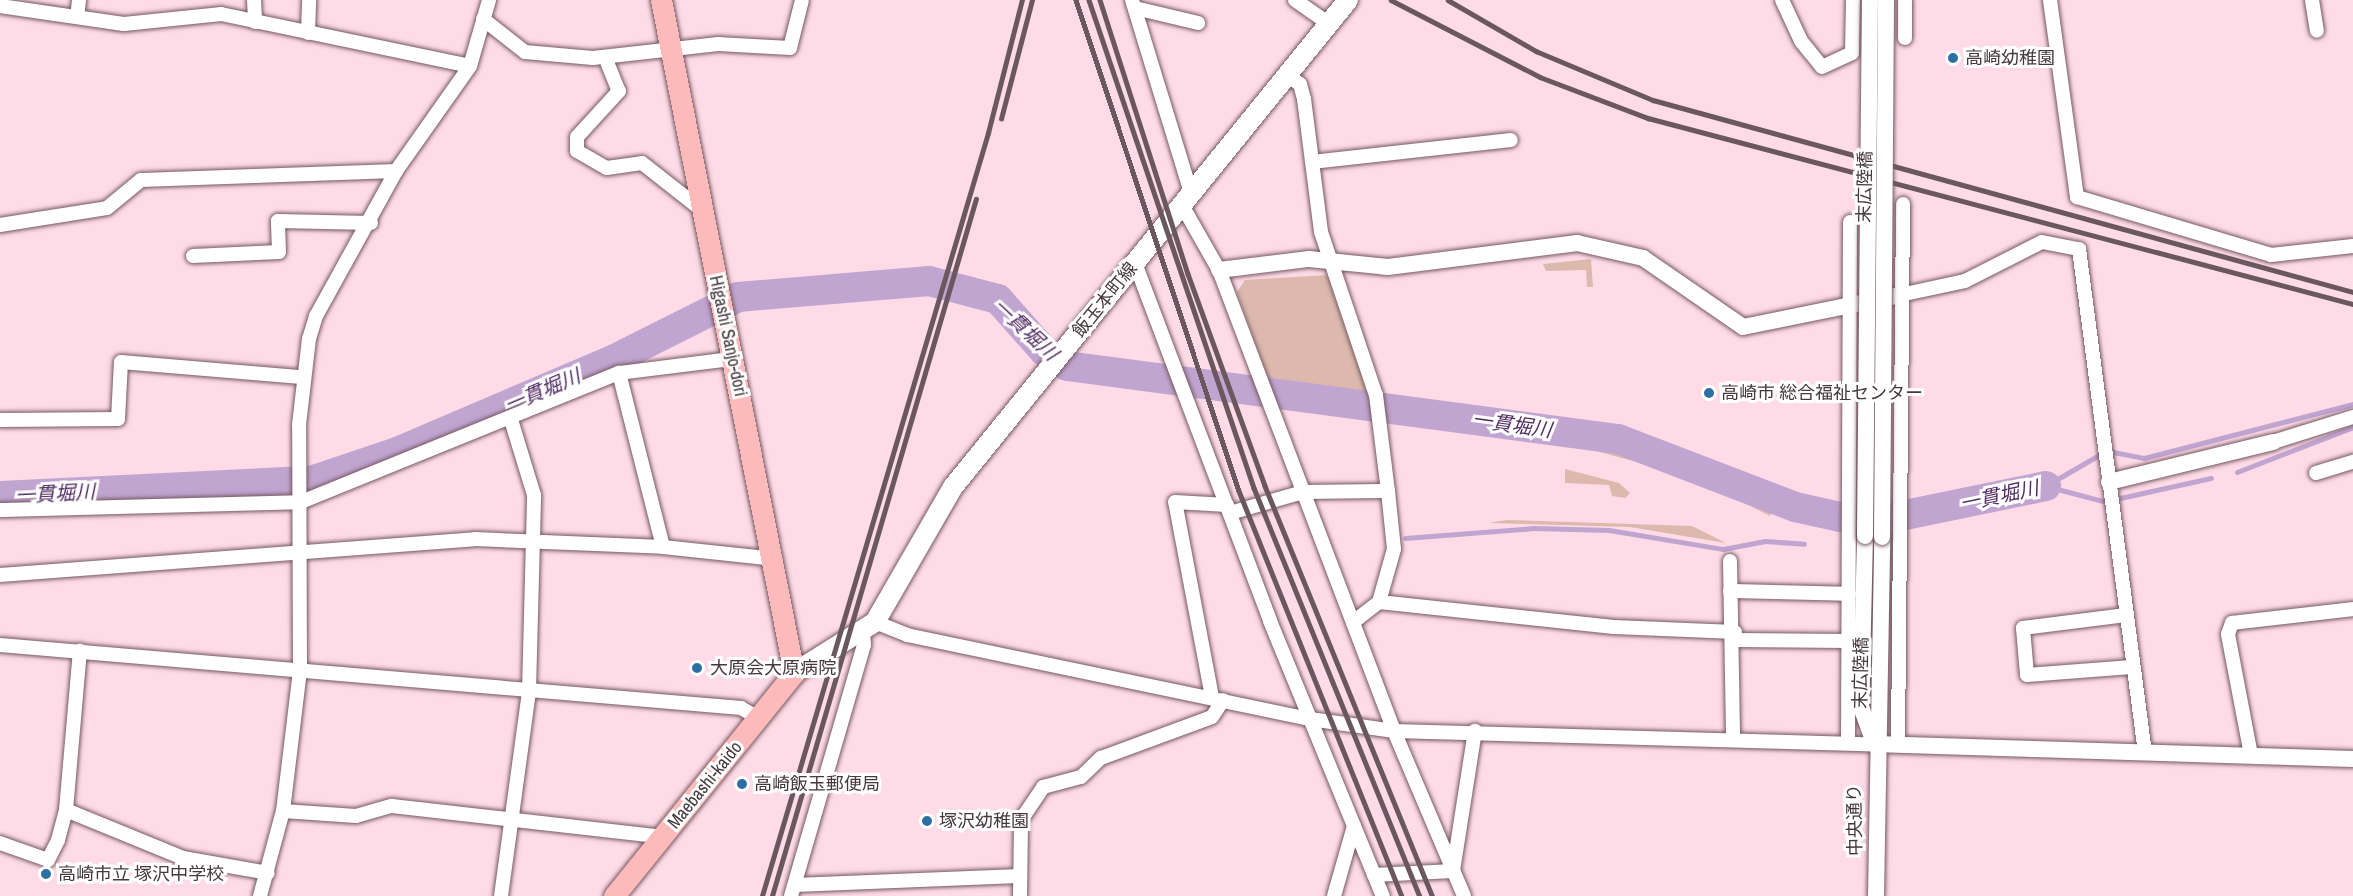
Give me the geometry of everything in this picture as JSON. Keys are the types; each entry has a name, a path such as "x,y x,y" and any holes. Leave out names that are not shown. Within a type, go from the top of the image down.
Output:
{"main road":[{"name":"Higashi Sanjo-dori","path":"661,0 723,318 775,559 794,673"},
{"name":"飯玉本町線","path":"794,673 869,626 938,507 1135,263 1188,202 1348,0"},
{"name":"Maebashi-kaido","path":"614,896 794,673"}],"street":[{"path":"76,17 79,0"},
{"path":"254,0 255,22"},
{"path":"308,33 309,0"},
{"path":"260,896 283,811 300,670 301,377 316,316 371,223 396,171 470,66 489,0"},
{"path":"483,19 525,52 605,57 718,44 790,48 802,0"},
{"path":"1295,0 1328,23"},
{"path":"1782,0 1801,41 1822,67 1852,53 1852,0"},
{"name":"末広陸橋","path":"1870,0 1873,536 1882,709 1874,744"},
{"name":"末広陸橋","path":"1873,536 1886,0"},
{"path":"1905,0 1905,38"},
{"path":"2050,0 2078,197 2271,255 2353,246"},
{"path":"2312,0 2317,31"},
{"path":"1133,4 1198,23"},
{"path":"1133,4 1188,202 1219,270 1394,731 1464,896"},
{"path":"0,6 124,24 221,14 470,66"},
{"path":"605,57 619,91 577,137 577,151 607,168 642,163 702,210"},
{"path":"1288,76 1300,84 1329,259 1376,395 1379,413 1394,549 1379,602 1353,622"},
{"path":"1312,162 1511,140"},
{"path":"0,225 107,208 141,180 396,171"},
{"path":"1898,745 1897,508 1903,204"},
{"path":"193,256 279,252 278,221 371,223"},
{"path":"1848,742 1850,222"},
{"path":"1219,270 1329,259 1388,267 1597,244 1643,258 1743,327 1849,308 1965,281 2042,242 2079,249 2145,753"},
{"path":"1135,263 1310,720 1383,896"},
{"path":"0,510 301,499 511,420 619,374 732,359"},
{"path":"0,420 118,419 121,363 301,377"},
{"path":"619,374 663,547"},
{"path":"2109,482 2273,442 2353,417"},
{"path":"501,896 529,691 534,495 511,420"},
{"path":"2316,472 2353,462"},
{"path":"1020,896 1021,820 1043,787 1081,777 1101,758 1212,717 1217,699 1175,502 1228,509 1303,492 1388,491"},
{"path":"0,575 301,552 533,538 663,547 775,559"},
{"path":"1730,561 1730,591 1735,636 1732,739"},
{"path":"1730,591 1849,594"},
{"path":"1379,602 1614,627 1849,641"},
{"path":"2252,755 2228,634 2232,623 2353,609"},
{"path":"2126,615 2023,628 2027,675 2132,667"},
{"path":"1019,876 793,890 869,626 1310,720 1394,731 1848,742 2353,759"},
{"path":"0,645 741,708 758,718"},
{"path":"0,843 48,860 66,810 80,651"},
{"path":"1453,871 1475,732"},
{"name":"中央通り","path":"1874,744 1876,896"},
{"path":"283,811 356,816 392,806 512,822 663,837"},
{"path":"66,810 183,858 268,873"},
{"path":"1334,896 1354,826"},
{"path":"1374,875 1453,871"}],"shaded area":[{"path":"1591,259 1593,287 1587,287 1586,270 1546,271 1543,264"},
{"path":"1327,275 1366,388 1365,393 1269,381 1237,292 1245,280"},
{"path":"1492,424 1615,444 1708,477 1772,511 1770,516 1695,478 1574,445 1494,437"},
{"path":"1565,469 1619,483 1630,493 1625,498 1612,496 1609,485 1565,483"},
{"path":"1507,520 1692,526 1726,543 1630,527 1489,523"}],"waterway":[{"name":"一貫堀川","path":"0,496 311,481 397,452 613,360 738,297 929,281 998,299 1044,351 1067,366 1618,439 1795,507 1840,517 1905,515 2046,486"},
{"name":"一貫堀川","path":"2113,452 2144,458 2353,404"},
{"path":"2237,472 2353,427"},
{"name":"一貫堀川","path":"2047,485 2099,455"},
{"path":"2120,498 2211,478"},
{"path":"2046,486 2106,502"},
{"path":"1405,538 1534,528 1609,530 1723,549 1765,541 1804,544"}],"railway":[{"path":"762,896 988,133 1022,0"},
{"path":"1001,119 1032,0"},
{"path":"1076,0 1239,491 1402,896"},
{"path":"1089,0 1254,488 1420,896"},
{"path":"1100,0 1188,274 1265,486 1432,896"},
{"path":"1391,0 1540,77 1648,118 2353,304"},
{"path":"1448,0 1536,51 1653,100 2353,292"},
{"path":"772,896 976,199"}],"place":[{"name":"高崎幼稚園","path":"1953,58"},
{"name":"高崎市 総合福祉センター","path":"1709,393"},
{"name":"大原会大原病院","path":"697,668"},
{"name":"高崎飯玉郵便局","path":"742,784"},
{"name":"塚沢幼稚園","path":"927,821"},
{"name":"高崎市立 塚沢中学校","path":"46,874"}]}
